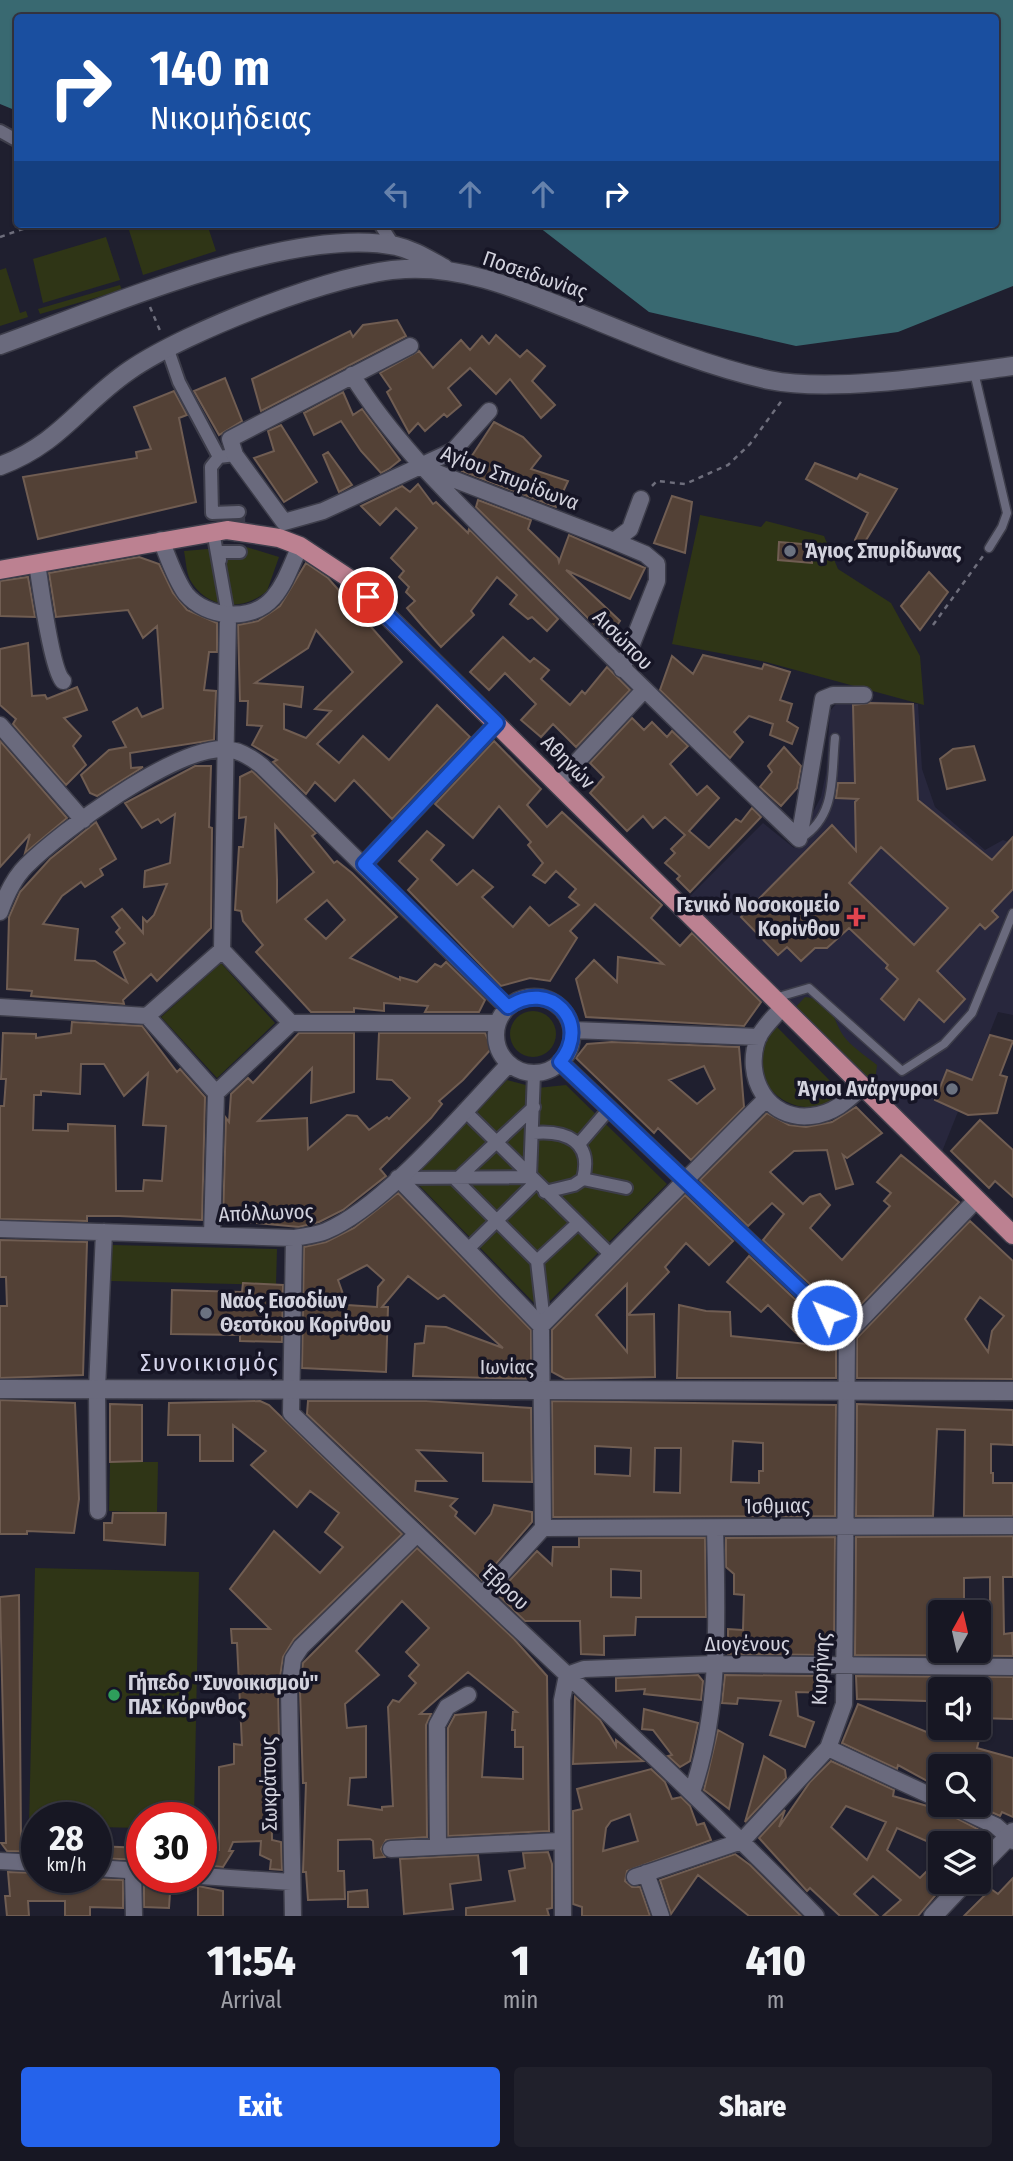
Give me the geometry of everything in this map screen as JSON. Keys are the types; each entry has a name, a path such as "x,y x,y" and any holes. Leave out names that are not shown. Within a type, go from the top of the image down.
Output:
{"main road":[{"name":"Αθηνών","path":"3,568 213,531 281,530 350,579 1013,1235"}],"street":[{"path":"383,228 394,246"},
{"path":"0,345 206,272 285,251 334,244 394,246 412,251 450,271"},
{"name":"Ποσειδωνίας","path":"0,466 44,445 113,383 168,350 229,321 327,284 404,269 450,271 492,280 725,368 795,383 848,383 1013,366"},
{"path":"239,512 212,513 211,467 227,456 230,439 235,434 410,346"},
{"path":"168,350 178,382 281,530"},
{"name":"Αισώπου","path":"352,375 379,418 422,467 622,669 799,839"},
{"path":"422,467 453,451 489,411"},
{"name":"Αγίου Σπυρίδωνα","path":"281,530 422,467 614,541 645,554 657,564 657,581 622,669"},
{"path":"614,541 630,528 641,499"},
{"path":"213,531 218,565 221,568"},
{"path":"161,540 186,593 202,608 228,615 249,612 271,601 283,583 300,546"},
{"path":"240,552 219,552 228,615 222,950 291,1023"},
{"path":"37,564 52,648 59,678 63,681"},
{"path":"557,783 644,690"},
{"path":"799,839 823,699 833,695 864,695"},
{"path":"364,864 497,723"},
{"path":"0,725 83,820"},
{"path":"0,912 14,879 27,865 83,820 175,761 194,753 226,748 253,759 262,766 508,1007"},
{"path":"147,1016 222,950"},
{"path":"541,997 562,1008 572,1030 569,1051 554,1068 534,1073 519,1071 509,1064 497,1046 497,1023 508,1007 517,1000 541,997"},
{"path":"777,1004 759,1037 755,1070 765,1100 794,1116 813,1116 842,1105 862,1087"},
{"path":"0,1007 147,1016 216,1093 212,1235"},
{"path":"216,1093 291,1023 497,1023"},
{"path":"572,1030 759,1037"},
{"path":"560,1062 847,1334 977,1199"},
{"name":"Απόλλωνος","path":"0,1228 295,1237 325,1232 344,1221 398,1178 509,1064"},
{"path":"468,1249 496,1222 532,1180 534,1073"},
{"path":"542,1324 765,1100"},
{"path":"456,1180 534,1107"},
{"path":"579,1144 610,1108"},
{"path":"464,1110 611,1255"},
{"path":"533,1133 560,1133 579,1144 585,1157 583,1180"},
{"path":"398,1178 532,1180"},
{"path":"398,1178 542,1324"},
{"path":"456,1180 537,1261 542,1324 543,1528 483,1594"},
{"path":"545,1192 583,1180 626,1188"},
{"path":"537,1261 578,1223"},
{"path":"98,1511 97,1388 104,1232"},
{"name":"Έβρου","path":"295,1237 289,1389 291,1413 416,1535 483,1594 692,1792 816,1916"},
{"name":"Κυρήνης","path":"661,1916 641,1875 742,1841 828,1748 844,1704 844,1392 847,1334"},
{"name":"Ιωνίας","path":"0,1389 1013,1391"},
{"name":"Ίσθμιας","path":"543,1528 1013,1526"},
{"path":"692,1792 699,1774 714,1664 715,1528"},
{"name":"Σωκράτους","path":"293,1916 289,1690 293,1659 416,1535"},
{"name":"Διογένους","path":"567,1675 584,1669 714,1664 1013,1667"},
{"path":"563,1916 560,1841 562,1700 567,1675"},
{"path":"438,1845 438,1725 447,1707 467,1695"},
{"path":"828,1748 928,1794"},
{"path":"977,1817 1011,1836 991,1855"},
{"path":"391,1849 560,1841"},
{"path":"0,1861 21,1862"},
{"path":"217,1877 291,1882"},
{"path":"134,1916 136,1893"},
{"path":"933,1916 954,1894"}],"lane":[{"path":"974,372 1007,513 989,548"},
{"path":"799,839 818,828 825,817 835,738"},
{"path":"777,1004 809,988 902,1071 944,1044 972,1013 1013,913"}],"path":[{"path":"0,236 25,228"},
{"path":"145,294 168,350"},
{"path":"641,499 657,481 685,484 728,465 750,444 795,383"},
{"path":"933,625 989,548"}],"shaded area":[{"path":"0,0 1013,0 1013,286 898,332 796,346 649,312 540,228 999,228 999,14 14,14 14,110 0,104"},
{"path":"208,228 216,251 143,275 129,230"},
{"path":"106,237 120,280 43,303 33,259"},
{"path":"6,268 20,313 26,311 28,317 0,326 0,270"},
{"path":"120,285 122,290 40,314 38,309"},
{"path":"700,515 761,527 766,521 824,536 838,569 891,603 920,656 924,705 766,662 672,644"},
{"path":"243,546 279,557 267,591 248,602 228,605 218,603 199,592 188,576 184,551"},
{"name":"Γενικό Νοσοκομείο Κορίνθου","path":"851,700 918,704 922,769 935,807 985,850 1003,840 1013,844 1013,1015 998,1012 941,1154 684,902 763,823 794,848 821,797 826,773 830,711 836,704"},
{"path":"221,963 275,1023 217,1078 161,1017"},
{"path":"805,997 816,999 828,1007 846,1039 877,1065 875,1082 870,1084 794,1009"},
{"path":"533,1011 549,1018 556,1034 549,1050 533,1057 517,1050 510,1034 517,1018"},
{"path":"776,1026 844,1095 824,1105 805,1107 787,1102 773,1092 764,1078 760,1061 764,1043"},
{"path":"507,1080 537,1088 566,1085 667,1184 541,1310 411,1177"},
{"path":"112,1245 277,1249 276,1285 111,1281"},
{"path":"110,1462 158,1462 157,1513 109,1511"},
{"name":"Γήπεδο \"Συνοικισμού\" ΠΑΣ Κόρινθος","path":"35,1568 199,1572 194,1802 126,1802 126,1828 112,1827 112,1802 30,1802"}],"building":[{"path":"397,320 406,336 261,411 252,379 350,331 353,337 363,325"},
{"path":"496,335 520,357 527,350 545,366 532,381 555,405 541,418 510,379 496,394 470,368 448,388 461,405 447,417 444,414 425,431 418,423 409,433 387,392 391,389 380,373 419,351 433,368 461,340 470,350 482,336 489,344"},
{"path":"225,378 242,421 219,435 194,391"},
{"path":"174,391 187,415 179,418 196,502 38,539 23,477 137,458 136,452 151,449 134,407"},
{"path":"343,392 353,415 362,409 400,460 381,473 361,451 341,421 314,435 304,413"},
{"path":"494,422 523,437 541,456 531,469 568,481 556,507 462,471"},
{"path":"281,425 317,482 284,502 254,458 274,451 268,431"},
{"path":"328,452 352,485 339,492 323,455"},
{"path":"815,463 857,479 860,474 897,489 863,545 855,540 868,513 806,479"},
{"path":"418,484 433,504 436,502 468,533 469,529 558,619 547,631 532,617 528,619 510,604 517,595 497,577 471,611 474,615 441,647 424,628 407,608 415,601 406,592 409,587 399,577 404,571 391,558 417,528 396,508 380,525 361,506 402,486 410,492"},
{"path":"672,496 692,502 685,553 654,543"},
{"path":"478,500 531,520 528,529 559,562 569,535 645,568 630,599 566,570 620,621 608,638 476,507"},
{"name":"Άγιος Σπυρίδωνας","path":"779,542 813,545 812,563 778,560"},
{"path":"139,557 159,564 173,593 187,610 217,623 217,652 209,652 204,690 216,691 214,740 130,753 131,768 143,767 97,796 90,793 81,775 109,750 126,747 113,722 137,708 142,717 163,708 157,626 143,638 128,610 56,617 49,573"},
{"path":"306,563 328,578 402,662 317,744 339,763 363,736 389,760 437,705 470,737 392,819 354,780 335,801 315,782 306,794 273,762 277,760 252,745 262,726 247,725 248,701 240,701 238,625 258,621 280,606","holes":["316,630 353,672 315,709 331,711 306,738 284,729 284,704 301,707 303,687 255,683 308,648"]},
{"path":"929,572 948,592 920,630 901,606"},
{"path":"28,577 35,617 0,616 0,581"},
{"path":"503,637 530,662 534,658 549,670 541,679 570,705 582,691 585,694 607,667 630,690 576,747 553,724 541,737 521,720 536,704 505,673 489,690 470,672"},
{"path":"28,643 32,696 45,695 47,699 77,687 87,710 64,718 81,736 73,746 86,765 66,785 13,724 16,719 0,705 0,649"},
{"path":"703,655 762,669 764,664 790,672 780,700 792,704 787,721 798,728 792,744 770,735 773,724 749,716 734,732 743,742 730,758 660,690 672,656 693,674"},
{"path":"913,704 918,800 992,860 1013,837 1013,889 992,911 998,917 985,929 980,924 937,971 965,999 944,1022 919,999 904,1020 881,999 898,979 886,968 888,965 849,928 827,948 815,948 801,961 787,947 778,955 741,917 832,825 856,851 855,802 858,799 836,798 838,783 855,783 853,705","holes":["881,847 948,908 914,945 849,883"]},
{"path":"632,718 644,730 652,722 667,737 672,731 688,746 670,764 697,795 707,786 719,798 689,831 709,848 736,819 741,822 752,808 761,817 690,892 677,879 680,876 665,863 675,853 671,849 685,835 665,817 653,828 643,816 627,831 590,793 604,777 590,763"},
{"path":"0,741 67,818 25,853 30,834 0,867"},
{"path":"494,741 541,789 527,805 547,827 562,812 662,905 651,918 680,946 692,933 761,1002 744,1026 586,1017 576,979 594,960 617,982 618,957 663,964 595,904 570,931 577,938 550,981 530,978 501,986 408,890 418,879 399,861 427,831 444,845 431,860 457,885 473,870 493,887 482,897 513,927 530,907 549,926 579,905 569,897 576,889 556,871 545,883 533,875 543,863 528,845 531,842 499,806 473,838 435,804"},
{"path":"974,746 985,780 947,789 940,759 953,749"},
{"path":"784,747 801,766 797,788 781,806 760,787 772,772 768,766"},
{"path":"195,766 211,766 211,928 157,981 151,974 123,1000 124,1004 31,996 32,991 7,989 9,917 20,892 50,859 96,822 116,859 100,869 103,875 85,887 81,882 62,896 43,924 78,929 75,960 95,961 127,982 114,952 125,943 116,932 120,928 112,917 122,909 143,933 143,918 147,922 154,915 167,884 144,887 145,871 170,863 175,814 161,823 158,819 142,828 125,803"},
{"path":"252,771 316,833 312,836 334,863 337,861 352,873 397,917 350,958 400,980 400,977 417,982 435,964 441,967 446,962 485,1000 479,1012 425,1012 428,1006 384,1003 384,1011 354,1008 354,1012 311,1012 256,952 263,945 243,921 241,911 235,910 239,847 243,847 246,817 239,818 240,777","holes":["275,825 314,872 277,902 277,880","327,900 345,920 326,939 305,919"]},
{"path":"72,1022 142,1026 177,1072 180,1069 205,1097 202,1220 119,1216 87,1216 87,1221 0,1219 0,1106 4,1106 6,1079 1,1079 3,1033 36,1034 36,1038 71,1033","holes":["81,1064 104,1064 124,1096 148,1073 143,1125 166,1126 162,1181 144,1180 143,1191 116,1191 115,1126 68,1124 68,1131 33,1130 34,1095 41,1095 41,1091 80,1094"]},
{"path":"299,1033 354,1033 354,1092 311,1103 312,1068 258,1121 307,1118 308,1149 347,1115 357,1116 369,1130 387,1117 389,1119 410,1098 392,1080 377,1079 379,1033 485,1033 492,1048 463,1080 439,1101 442,1104 431,1118 380,1169 386,1176 343,1210 319,1222 299,1227 223,1220 226,1118 229,1122 231,1094 248,1078 253,1083"},
{"path":"990,1035 1013,1041 1000,1075 1007,1077 997,1113 968,1115 935,1100 947,1070 972,1080"},
{"path":"612,1042 739,1047 744,1107 691,1160 658,1128 654,1133 576,1058 587,1044","holes":["704,1066 715,1089 697,1104 669,1080"]},
{"path":"856,1107 882,1133 847,1158 843,1155 853,1184 836,1189 827,1150 794,1151 770,1172 803,1204 810,1197 820,1194 830,1205 810,1228 842,1260 890,1206 884,1201 891,1193 877,1182 901,1155 959,1202 847,1319 763,1240 784,1214 772,1203 748,1226 700,1180 767,1113 789,1125 806,1127 832,1122"},
{"path":"980,1120 1013,1150 1013,1197 995,1181 989,1188 951,1151"},
{"path":"398,1193 531,1330 531,1379 413,1376 415,1344 424,1343 426,1326 446,1327 503,1348 444,1295 438,1299 408,1276 382,1307 388,1307 386,1372 302,1368 304,1247 326,1242 354,1228","holes":["367,1265 384,1280 378,1287 377,1307 347,1305 338,1280"]},
{"path":"685,1195 733,1241 709,1265 686,1243 665,1267 669,1272 628,1315 654,1314 655,1377 565,1379 552,1372 552,1330","holes":["627,1284 627,1352 596,1315"]},
{"path":"970,1221 1013,1261 1013,1379 857,1378 857,1338","holes":["980,1297 1004,1316 992,1331 988,1352 965,1319"]},
{"path":"0,1240 87,1242 83,1375 0,1378 0,1306 7,1306 6,1277 0,1277"},
{"path":"749,1256 836,1338 836,1378 677,1378 679,1305 706,1311 730,1312 731,1336 807,1344 768,1305 761,1312 727,1282"},
{"path":"243,1283 283,1285 282,1342 240,1341 240,1335 171,1334 172,1290 242,1292"},
{"path":"0,1400 75,1403 79,1499 74,1533 27,1531 27,1534 0,1534"},
{"path":"260,1401 269,1405 402,1534 294,1639 283,1657 278,1690 279,1739 272,1739 271,1778 272,1840 281,1842 282,1870 270,1869 271,1860 260,1855 261,1841 233,1842 229,1851 233,1851 223,1867 217,1866 219,1767 234,1764 234,1744 242,1745 237,1643 232,1643 231,1629 270,1629 230,1589 274,1531 320,1573 343,1547 325,1532 339,1513 310,1491 297,1507 251,1465 266,1451 233,1425 233,1461 200,1461 200,1435 168,1435 169,1403"},
{"path":"308,1401 426,1401 531,1408 532,1482 483,1481 483,1453 417,1450 446,1481 416,1481 415,1491 457,1499 450,1506 457,1512 455,1516 475,1534 491,1514 494,1505 532,1512 532,1522 482,1580 307,1414"},
{"path":"552,1401 836,1405 835,1516 553,1517","holes":["733,1441 763,1443 763,1471 759,1471 759,1483 731,1482","595,1446 631,1448 630,1476 595,1474","655,1448 681,1448 680,1493 654,1492"]},
{"path":"110,1404 142,1405 142,1461 110,1462"},
{"path":"857,1404 1013,1410 1013,1445 991,1444 991,1473 993,1483 1013,1483 1013,1516 964,1516 965,1430 937,1429 933,1516 856,1516"},
{"path":"113,1513 166,1513 165,1545 104,1540 104,1523 112,1523"},
{"path":"1013,1536 1013,1577 1003,1577 1004,1634 1012,1633 1013,1656 991,1656 990,1577 964,1578 964,1600 928,1600 928,1655 855,1655 856,1537"},
{"path":"835,1537 834,1647 825,1647 826,1655 728,1654 728,1629 743,1630 744,1595 734,1594 734,1574 726,1567 726,1538"},
{"path":"579,1538 705,1538 706,1617 636,1617 635,1635 604,1636 604,1655 581,1654 580,1621 525,1621 497,1594 537,1551 552,1565 553,1547 579,1547","holes":["611,1569 641,1571 641,1598 611,1597"]},
{"path":"417,1548 514,1639 547,1676 549,1831 448,1836 448,1728 455,1715 486,1712 482,1777 523,1779 523,1747 515,1747 515,1730 512,1730 513,1712 517,1712 468,1672 420,1714 431,1714 426,1725 427,1837 386,1840 381,1849 385,1857 374,1858 373,1841 370,1839 338,1840 338,1871 344,1871 345,1899 308,1900 306,1872 303,1872 306,1783 303,1783 300,1691 303,1663","holes":["402,1601 429,1628 406,1652 419,1665 409,1676 416,1683 399,1702 393,1700 388,1707 393,1806 382,1807 382,1810 348,1805 350,1778 366,1777 366,1726 347,1728 345,1704 379,1675 356,1651"]},
{"path":"19,1595 21,1851 7,1851 1,1843 6,1843 0,1597"},
{"path":"698,1675 703,1681 701,1700 644,1694 645,1689 616,1691 616,1678"},
{"path":"725,1675 827,1676 829,1693 796,1692 798,1716 814,1722 805,1747 770,1735 781,1701 738,1698 737,1704 722,1703"},
{"path":"856,1676 1013,1677 1013,1719 991,1718 991,1677 928,1677 928,1717 927,1701 857,1699"},
{"path":"575,1697 600,1720 616,1746 616,1740 643,1761 573,1764"},
{"path":"858,1704 928,1733 928,1740 979,1740 977,1748 1013,1758 1013,1817 1002,1812 1000,1816 991,1812 991,1754 928,1754 928,1781 898,1765 897,1769 842,1743"},
{"path":"644,1709 698,1723 690,1761 680,1767 668,1756 672,1755 653,1730 642,1729"},
{"path":"718,1730 743,1744 729,1809 704,1790"},
{"path":"764,1756 785,1770 786,1778 745,1822"},
{"path":"831,1761 894,1790 893,1796 928,1806 928,1817 954,1817 981,1831 928,1831 928,1842 897,1828 887,1850 920,1878 928,1870 928,1894 937,1894 918,1916 883,1916 901,1900 873,1876 854,1894 878,1916 840,1916 810,1888 807,1891 759,1838 785,1810 779,1827 810,1782","holes":["846,1806 886,1822 867,1860 831,1827"]},
{"path":"651,1769 665,1782 672,1799 681,1797 690,1806 697,1825 704,1823 711,1840 627,1871 625,1881 632,1887 640,1887 650,1916 582,1916 582,1907 573,1904 573,1811 582,1809 577,1789","holes":["630,1814 638,1841 603,1851 606,1828 611,1821"]},
{"path":"112,1847 126,1847 126,1859 112,1859"},
{"path":"548,1852 552,1864 552,1908 547,1909 549,1916 466,1916 466,1908 515,1901 509,1871 525,1868 523,1853"},
{"path":"735,1854 750,1865 801,1916 749,1916 698,1875 671,1914 660,1880"},
{"path":"478,1855 481,1880 450,1884 453,1909 404,1914 400,1859"},
{"path":"8,1872 21,1872 21,1893 112,1893 112,1880 123,1880 123,1908 90,1907 90,1916 65,1916 65,1901 28,1901 29,1916 7,1916 5,1896 10,1896"},
{"path":"1013,1878 1013,1916 964,1916 986,1894 991,1894 991,1889 998,1894"},
{"path":"367,1890 368,1907 348,1907 348,1892"},
{"path":"223,1891 223,1916 198,1916 198,1893"},
{"path":"144,1893 170,1893 169,1908 144,1907"}],"tunnel":[{"path":"239,512 240,552"}],"place":[{"name":"Άγιος Σπυρίδωνας","path":"790,551"},
{"name":"Γενικό Νοσοκομείο Κορίνθου","path":"856,917"},
{"name":"Άγιοι Ανάργυροι","path":"952,1089"},
{"name":"Ναός Εισοδίων Θεοτόκου Κορίνθου","path":"206,1313"},
{"name":"Γήπεδο \"Συνοικισμού\" ΠΑΣ Κόρινθος","path":"114,1695"}],"district":[{"name":"Συνοικισμός","path":"210,1363"}],"route":[{"path":"368,597 497,723 364,864 508,1007 517,1000 541,997 562,1008 569,1018 572,1041 569,1051 560,1062 827,1315"}]}
